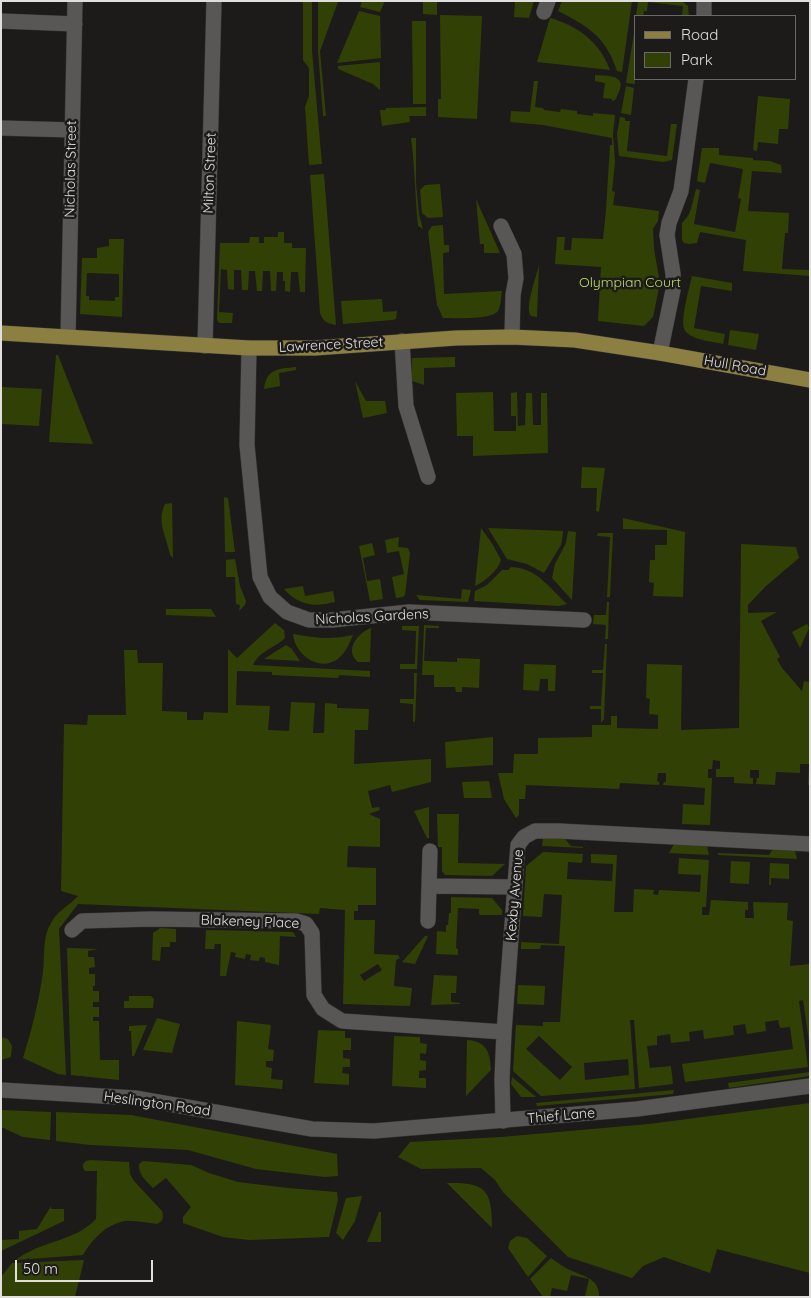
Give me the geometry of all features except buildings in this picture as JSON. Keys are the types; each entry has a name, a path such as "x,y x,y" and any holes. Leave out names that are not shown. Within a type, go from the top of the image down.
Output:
{"main road":[{"name":"Lawrence Street","path":"1,333 249,348 315,348 402,341 512,337 575,340 660,353"},
{"name":"Hull Road","path":"660,353 810,380"}],"street":[{"name":"Nicholas Street","path":"68,337 75,1"},
{"name":"Milton Street","path":"205,346 214,1"},
{"path":"704,1 704,15"},
{"path":"1,21 75,24"},
{"path":"660,353 673,290 673,274 667,235 669,223 681,191 696,80"},
{"path":"1,128 72,130"},
{"path":"501,226 514,254 516,278 513,295 512,337"},
{"path":"402,341 406,406 428,477"},
{"name":"Nicholas Gardens","path":"249,348 246,445 260,578 270,597 288,612 309,620 332,620 409,612 584,620"},
{"name":"Kexby Avenue","path":"503,1121 504,1032 518,845 524,837 535,831 810,844"},
{"path":"428,921 430,851"},
{"path":"429,886 515,887"},
{"name":"Blakeney Place","path":"72,930 82,921 151,919 296,921 306,924 312,934 314,995 323,1009 342,1021 504,1032"},
{"name":"Thief Lane","path":"312,1130 374,1131 503,1121 637,1109 810,1086"},
{"name":"Heslington Road","path":"1,1090 136,1098 312,1130"}],"green space":[{"path":"303,1 312,1 312,51 322,164 309,165 305,107 309,96 309,68 303,60"},
{"path":"318,1 338,2 320,51 326,116 323,116 318,51"},
{"path":"362,1 385,1 380,12 360,7"},
{"path":"423,1 437,1 437,15 423,14"},
{"path":"515,1 534,1 529,18 514,17"},
{"path":"562,1 632,1 622,72 617,71 613,59 595,34 558,11"},
{"path":"638,1 683,2 688,6 689,15 682,15 683,6 648,2 647,11 644,11 643,15 636,15"},
{"path":"359,11 380,16 381,58 337,63"},
{"path":"440,15 482,16 477,119 438,117 438,99 441,99"},
{"path":"550,18 570,26 587,37 606,60 610,70 537,62"},
{"path":"412,21 426,21 426,104 413,104"},
{"path":"634,33 635,84 626,83"},
{"path":"380,62 380,90 373,84 338,69 338,66"},
{"path":"595,75 618,79 621,86 615,100 603,98 605,83 595,81"},
{"name":"Olympian Court","path":"534,81 538,81 535,107 560,112 561,109 577,111 577,114 593,116 593,113 615,115 613,134 615,162 612,191 615,192 613,205 659,211 658,221 653,229 654,249 660,283 653,317 644,326 598,321 601,267 555,264 557,237 565,237 564,250 571,250 572,238 603,239 612,138 543,125 510,122 511,111 530,112"},
{"path":"626,86 634,88 631,115 621,113"},
{"path":"758,96 790,99 788,129 779,129 778,144 758,142 757,151 753,150"},
{"path":"426,107 426,116 409,116 410,122 382,126 380,110 386,110 386,108"},
{"path":"620,117 625,118 625,121 630,121 627,151 667,156 671,124 677,124 672,160 663,162 619,156 617,134"},
{"path":"411,138 416,138 416,183 419,215 423,229 418,226"},
{"path":"702,148 719,148 719,155 753,158 753,160 770,161 781,165 782,173 752,171 748,211 789,213 782,269 809,270 810,248 810,276 743,271 746,240 700,232 697,243 684,243 682,240 682,223 691,209 696,189 700,190 694,224 735,232 741,199 738,198 743,169 710,163 705,183 697,181"},
{"path":"324,174 336,325 326,322 320,313 310,175"},
{"path":"440,184 443,217 428,218 422,213 420,190 425,185"},
{"path":"476,199 500,253 484,253 484,244 480,244"},
{"path":"443,225 444,245 449,245 449,252 443,253 444,294 502,291 499,309 494,314 472,318 443,318 437,305 428,232 432,226"},
{"path":"278,232 284,232 284,243 292,243 292,248 306,248 305,292 300,292 298,272 291,272 290,292 285,291 283,272 277,272 276,291 271,291 270,271 263,271 262,291 257,291 255,271 249,271 248,290 242,290 241,270 234,270 234,290 228,289 227,270 221,269 219,312 233,313 232,323 219,323 217,319 220,243 249,243 250,237 259,237 259,243 264,243 264,237 278,237"},
{"path":"109,239 124,239 122,317 80,314 82,258 97,258 97,248 109,246","holes":["87,273 119,274 119,297 115,297 115,301 89,300 89,296 86,296"]},
{"path":"539,264 537,317 531,316 529,306"},
{"path":"692,276 732,283 732,291 701,286 694,328 725,334 723,344 694,337 686,332 684,328 684,314"},
{"path":"382,299 383,312 397,311 396,319 343,324 341,301"},
{"path":"730,330 759,334 756,350 728,345"},
{"path":"56,355 58,355 93,444 49,442"},
{"path":"455,357 455,367 424,368 424,385 412,381 412,358"},
{"path":"296,367 296,370 279,373 280,386 264,389 265,382 271,373 279,369"},
{"path":"355,381 366,401 385,401 387,413 363,418"},
{"path":"1,387 42,389 39,426 1,424"},
{"path":"493,392 494,431 516,431 516,416 511,416 511,393 517,392 518,426 525,425 526,393 532,393 533,425 541,425 541,393 547,393 548,453 473,456 473,436 457,436 456,393"},
{"path":"582,467 605,468 599,512 596,511 597,488 581,488"},
{"path":"224,497 228,498 235,552 225,552"},
{"path":"172,503 173,558 170,555 162,523 165,504"},
{"path":"623,518 685,532 683,597 653,596 654,583 649,582 650,560 655,560 655,545 667,545 667,530 623,529"},
{"path":"481,528 501,560 491,575 475,586"},
{"path":"488,528 563,531 563,533 561,545 544,573 527,564 507,559"},
{"path":"568,531 576,532 572,600 552,578 555,564 566,543"},
{"path":"598,533 613,533 610,597 607,597 610,537 597,536"},
{"path":"399,537 398,547 408,548 410,553 405,595 396,598 392,577 404,574 399,551 387,553 385,540"},
{"path":"372,543 375,555 363,558 367,581 380,579 383,599 370,601 359,546"},
{"path":"741,544 796,547 799,558 766,586 748,605 748,613 777,612 761,621 780,657 777,659 782,668 802,691 804,681 810,682 810,785 808,785 809,764 800,764 800,773 776,772 775,785 756,784 757,778 759,778 759,770 750,770 750,778 753,778 753,784 734,783 734,777 716,777 716,769 720,769 720,761 713,760 712,769 708,769 708,778 712,778 710,825 682,824 683,804 704,805 705,788 663,785 666,782 666,773 658,773 657,781 659,785 620,783 619,789 526,785 525,799 519,799 519,815 516,818 504,799 498,773 513,773 514,754 538,754 538,738 592,737 592,725 611,725 611,716 617,716 617,728 658,729 658,715 649,714 650,699 646,698 647,664 682,665 681,730 739,728"},
{"path":"235,559 240,586 246,601 239,611 240,605 236,604 235,577 226,577 226,560"},
{"path":"511,567 520,568 536,575 567,604 559,606 474,601 475,591 487,585 502,570 508,570"},
{"path":"303,586 305,596 333,591 335,602 308,604 295,599 284,589"},
{"path":"462,589 471,590 468,602 420,600 416,595 461,599"},
{"path":"607,602 609,602 608,639 605,639 606,625 593,624 594,615 606,615"},
{"path":"166,609 211,609 216,617 166,615"},
{"path":"275,623 284,630 285,638 259,656 253,665 370,671 370,677 339,675 338,678 272,675 272,672 237,671 236,705 270,706 268,730 289,731 291,702 315,703 313,733 324,733 325,703 337,704 337,708 369,709 368,730 355,730 354,764 431,759 431,782 392,792 390,785 368,791 372,808 379,807 380,810 369,814 380,819 380,847 348,846 347,867 376,868 376,905 358,905 358,911 354,911 354,920 375,920 374,954 398,955 400,958 396,960 394,986 412,988 410,1006 343,1004 345,910 320,908 319,914 78,904 59,929 66,1075 58,1074 23,1058 39,994 48,929 56,915 78,896 61,891 64,724 87,725 88,715 126,715 124,650 137,650 138,663 163,663 162,711 187,712 187,720 203,720 204,712 228,713 228,649 237,658","holes":["378,964 382,970 364,981 360,975"]},
{"path":"807,624 809,628 800,648 792,632"},
{"path":"424,625 439,626 439,628 426,628 424,661 457,662 457,658 480,659 479,688 462,687 462,692 456,692 455,687 434,687 434,675 422,675"},
{"path":"402,626 419,626 417,669 400,669 400,664 415,664 416,631 402,630"},
{"path":"371,628 370,662 358,662 354,658 352,648 357,638"},
{"path":"293,634 323,638 353,635 347,648 335,661 319,663 312,661 299,650"},
{"path":"605,644 607,644 604,719 601,723 601,709 590,709 590,706 601,706 603,673 592,673 592,670 603,670"},
{"path":"286,645 292,649 300,661 264,659"},
{"path":"524,664 556,665 555,691 548,691 548,679 540,679 539,691 523,690"},
{"path":"414,673 417,673 415,722 413,722 413,704 400,703 400,699 414,699"},
{"path":"493,737 493,765 446,768 445,742"},
{"path":"489,781 492,798 464,798 462,782"},
{"path":"429,807 429,838 427,838 414,811"},
{"path":"437,814 459,814 458,863 505,864 492,876 445,875 442,871 442,847 438,847"},
{"path":"543,838 564,838 571,846 583,848 542,846"},
{"path":"674,844 707,846 709,855 669,853"},
{"path":"773,849 795,851 797,859 718,855 718,853 769,855"},
{"path":"543,852 583,854 582,863 568,862 567,879 612,881 613,864 591,863 591,854 617,855 614,912 633,912 634,889 654,890 653,894 658,895 659,890 700,892 701,875 678,874 679,858 709,860 706,907 702,907 702,915 709,915 711,900 748,902 745,918 754,918 753,902 788,903 787,920 793,921 790,966 810,964 810,1049 803,1000 799,1001 808,1067 685,1082 682,1064 793,1049 790,1027 780,1028 778,1020 765,1022 766,1031 747,1034 745,1024 733,1026 734,1035 704,1039 703,1030 689,1032 690,1041 671,1043 670,1034 657,1036 657,1045 647,1046 650,1068 671,1066 673,1084 639,1088 634,1020 630,1020 635,1089 541,1096 513,1071 516,1025 543,1026 543,1022 560,1022 565,946 541,945 540,949 521,949 521,942 559,944 562,895 544,894 542,917 523,916 526,866","holes":["539,1036 572,1067 560,1080 526,1049","628,1059 629,1075 585,1080 584,1063"]},
{"path":"731,861 750,862 749,884 730,883"},
{"path":"770,863 789,864 789,879 771,878 771,885 769,885"},
{"path":"451,897 492,898 502,910 502,915 481,915 479,914 479,909 458,908 456,948 458,949 458,955 436,954 437,931 446,932 449,913 451,913"},
{"path":"160,928 176,929 176,942 170,942 170,947 161,947 160,961 152,960 153,933"},
{"path":"206,930 293,932 296,937 280,936 279,965 265,962 265,958 260,957 259,961 250,960 251,955 246,954 245,959 235,957 236,953 231,952 226,976 220,976 221,944 215,944 214,949 205,949"},
{"path":"425,936 428,936 415,964 402,962"},
{"path":"67,948 98,949 88,951 88,957 94,957 95,967 89,968 89,974 95,974 93,991 99,991 99,1002 93,1002 93,1007 99,1007 99,1017 93,1017 93,1021 99,1021 100,1060 119,1060 119,1080 71,1075"},
{"path":"434,975 457,976 456,993 451,993 451,1002 460,1004 431,1005"},
{"path":"518,985 545,986 544,1005 517,1004"},
{"path":"129,996 151,996 154,999 153,1008 124,1008 124,1001 129,1001"},
{"path":"157,1018 180,1024 172,1053 143,1050"},
{"path":"237,1021 271,1025 268,1049 274,1050 273,1061 266,1061 266,1067 272,1068 271,1079 283,1080 282,1089 235,1085"},
{"path":"147,1025 134,1056 132,1056 129,1026"},
{"path":"318,1030 345,1031 345,1038 351,1038 351,1050 343,1050 343,1058 350,1059 350,1067 343,1067 342,1073 349,1074 349,1085 314,1083"},
{"path":"394,1036 420,1037 420,1043 427,1044 426,1054 420,1053 420,1060 426,1061 426,1070 419,1071 419,1078 426,1078 426,1088 392,1086"},
{"path":"1,1037 8,1039 12,1046 11,1057 1,1060"},
{"path":"467,1040 483,1045 490,1058 491,1070 466,1096"},
{"path":"810,1072 810,1076 729,1088 728,1083"},
{"path":"512,1077 536,1097 521,1097 511,1084"},
{"path":"674,1090 673,1094 537,1106 536,1103"},
{"path":"810,1103 810,1273 717,1249 710,1273 664,1257 643,1266 632,1278 568,1257 503,1192 495,1180 481,1168 421,1169 398,1157 410,1142 501,1137 649,1124"},
{"path":"1,1110 51,1112 50,1140 23,1137 1,1127"},
{"path":"56,1112 131,1115 337,1154 338,1176 325,1177 256,1169 188,1150 91,1145 56,1141"},
{"path":"90,1160 129,1162 130,1174 134,1181 162,1211 162,1220 157,1224 125,1221 112,1225 95,1238 83,1255 16,1260 35,1249 78,1232 96,1219 97,1171 85,1171 83,1168 83,1164"},
{"path":"143,1161 191,1165 238,1182 337,1192 338,1200 329,1237 249,1240 223,1237 183,1223 183,1217 191,1207 166,1178 153,1188 140,1171 139,1164"},
{"path":"447,1183 470,1184 484,1191 490,1205 492,1228"},
{"path":"362,1196 355,1221 343,1240 336,1233 346,1198"},
{"path":"51,1206 51,1209 64,1209 64,1221 1,1251 1,1240 19,1239 19,1231 37,1229"},
{"path":"379,1212 381,1212 381,1242 367,1242"},
{"path":"517,1236 527,1238 547,1256 528,1277 508,1248 510,1241"},
{"path":"551,1258 587,1277 594,1282 599,1291 599,1297 585,1296 589,1279 571,1275 567,1291 552,1288 550,1297 543,1297 530,1279"},
{"path":"84,1260 75,1297 1,1297 1,1277 12,1263"}]}
